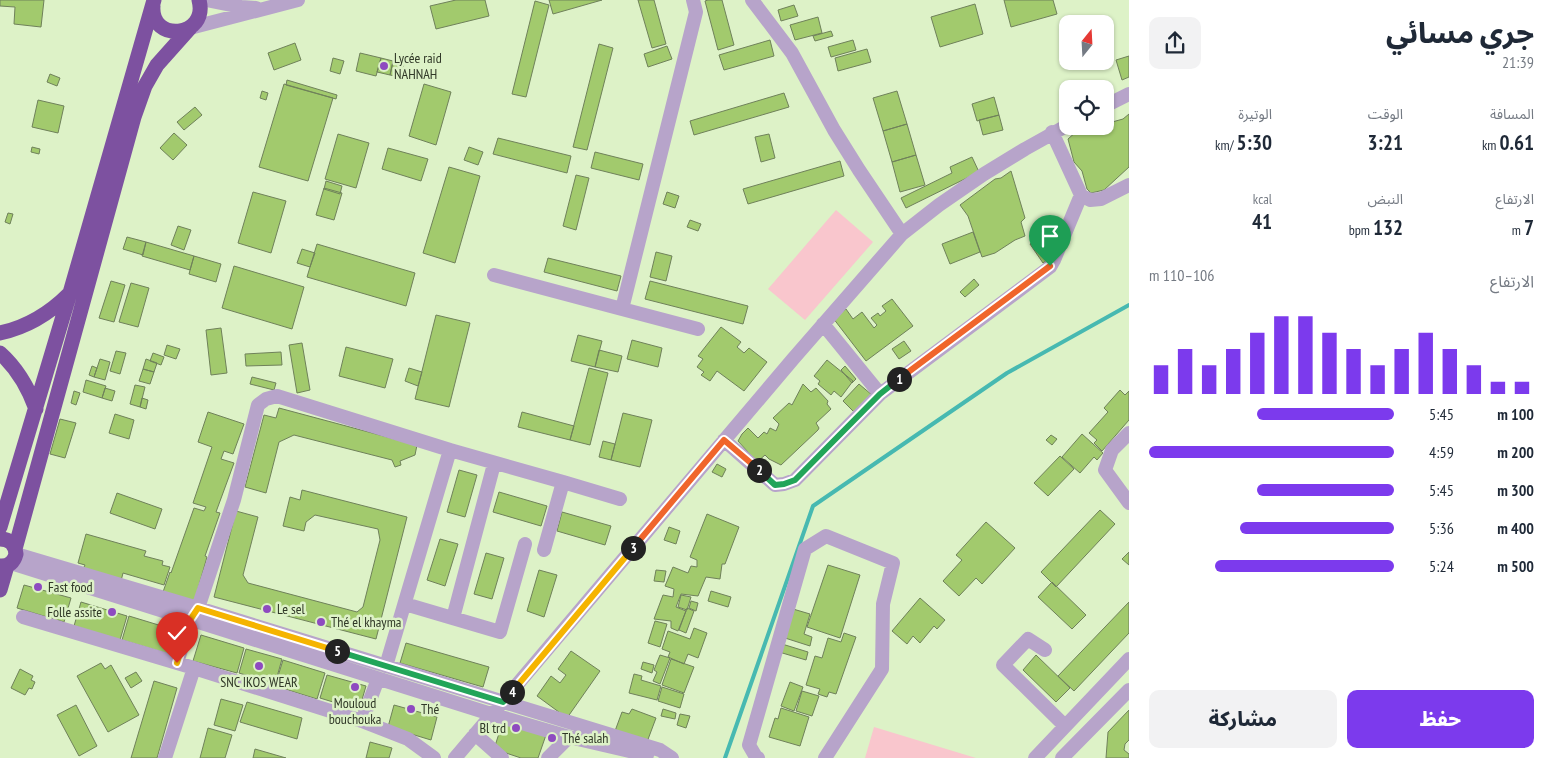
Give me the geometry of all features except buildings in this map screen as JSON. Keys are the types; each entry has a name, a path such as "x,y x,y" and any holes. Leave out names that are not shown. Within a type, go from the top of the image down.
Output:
{"highway":[{"path":"0,590 134,118 145,86 157,65 196,22 200,14 199,0"},
{"path":"154,1 152,11 160,26 174,32 182,32 190,28"},
{"path":"0,527 154,1"},
{"path":"0,332 14,330 30,324 58,305 70,293"},
{"path":"0,353 21,376 30,392 36,409"},
{"path":"0,539 10,541 10,559"}],"street":[{"path":"206,0 241,7 266,8"},
{"path":"190,28 298,0"},
{"path":"622,308 696,12 693,0"},
{"path":"752,0 792,54 858,170 902,234"},
{"path":"1114,102 1129,94"},
{"path":"455,758 724,440 902,234 946,200 1059,129"},
{"path":"1052,132 1081,195 1090,200 1101,199 1128,187"},
{"path":"724,440 775,485 795,480 880,394 1050,266 1081,195"},
{"path":"494,275 698,329"},
{"path":"823,324 880,394"},
{"path":"177,663 190,620 198,608 234,500 258,405 266,399 276,396 494,464 620,499"},
{"path":"1129,433 1112,450 1105,470 1129,503"},
{"path":"386,666 450,450"},
{"path":"453,618 494,464"},
{"path":"544,550 563,482"},
{"path":"758,758 749,745 805,549 826,536 893,563 883,604 882,670 825,758"},
{"path":"405,604 500,632 525,544"},
{"path":"10,559 198,608 660,750 672,758"},
{"path":"10,559 190,620 617,753 660,758"},
{"path":"23,617 362,721 408,739 434,758"},
{"path":"1045,650 1028,639 1003,665 1065,726"},
{"path":"1036,758 1129,658"},
{"path":"164,758 194,668"},
{"path":"362,721 378,679"},
{"path":"1062,758 1129,690"},
{"path":"475,734 502,758"},
{"path":"548,758 569,737"}],"shaded area":[{"path":"836,210 873,242 805,320 768,289"},
{"path":"874,727 976,758 865,758"}],"waterway":[{"path":"725,758 813,506 1007,373 1129,305"}],"place":[{"name":"Lycée raid NAHNAH","path":"384,66"},
{"name":"Fast food","path":"38,587"},
{"name":"Le sel","path":"267,609"},
{"name":"Folle assite","path":"112,612"},
{"name":"Thé el khayma","path":"321,622"},
{"name":"SNC IKOS WEAR","path":"259,666"},
{"name":"Mouloud bouchouka","path":"355,687"},
{"name":"Thé","path":"411,709"},
{"name":"Bl trd","path":"516,728"},
{"name":"Thé salah","path":"552,738"}],"route":[{"path":"177,663 190,620 198,608 503,702 724,440 775,485 795,480 880,394 1050,266"}]}
